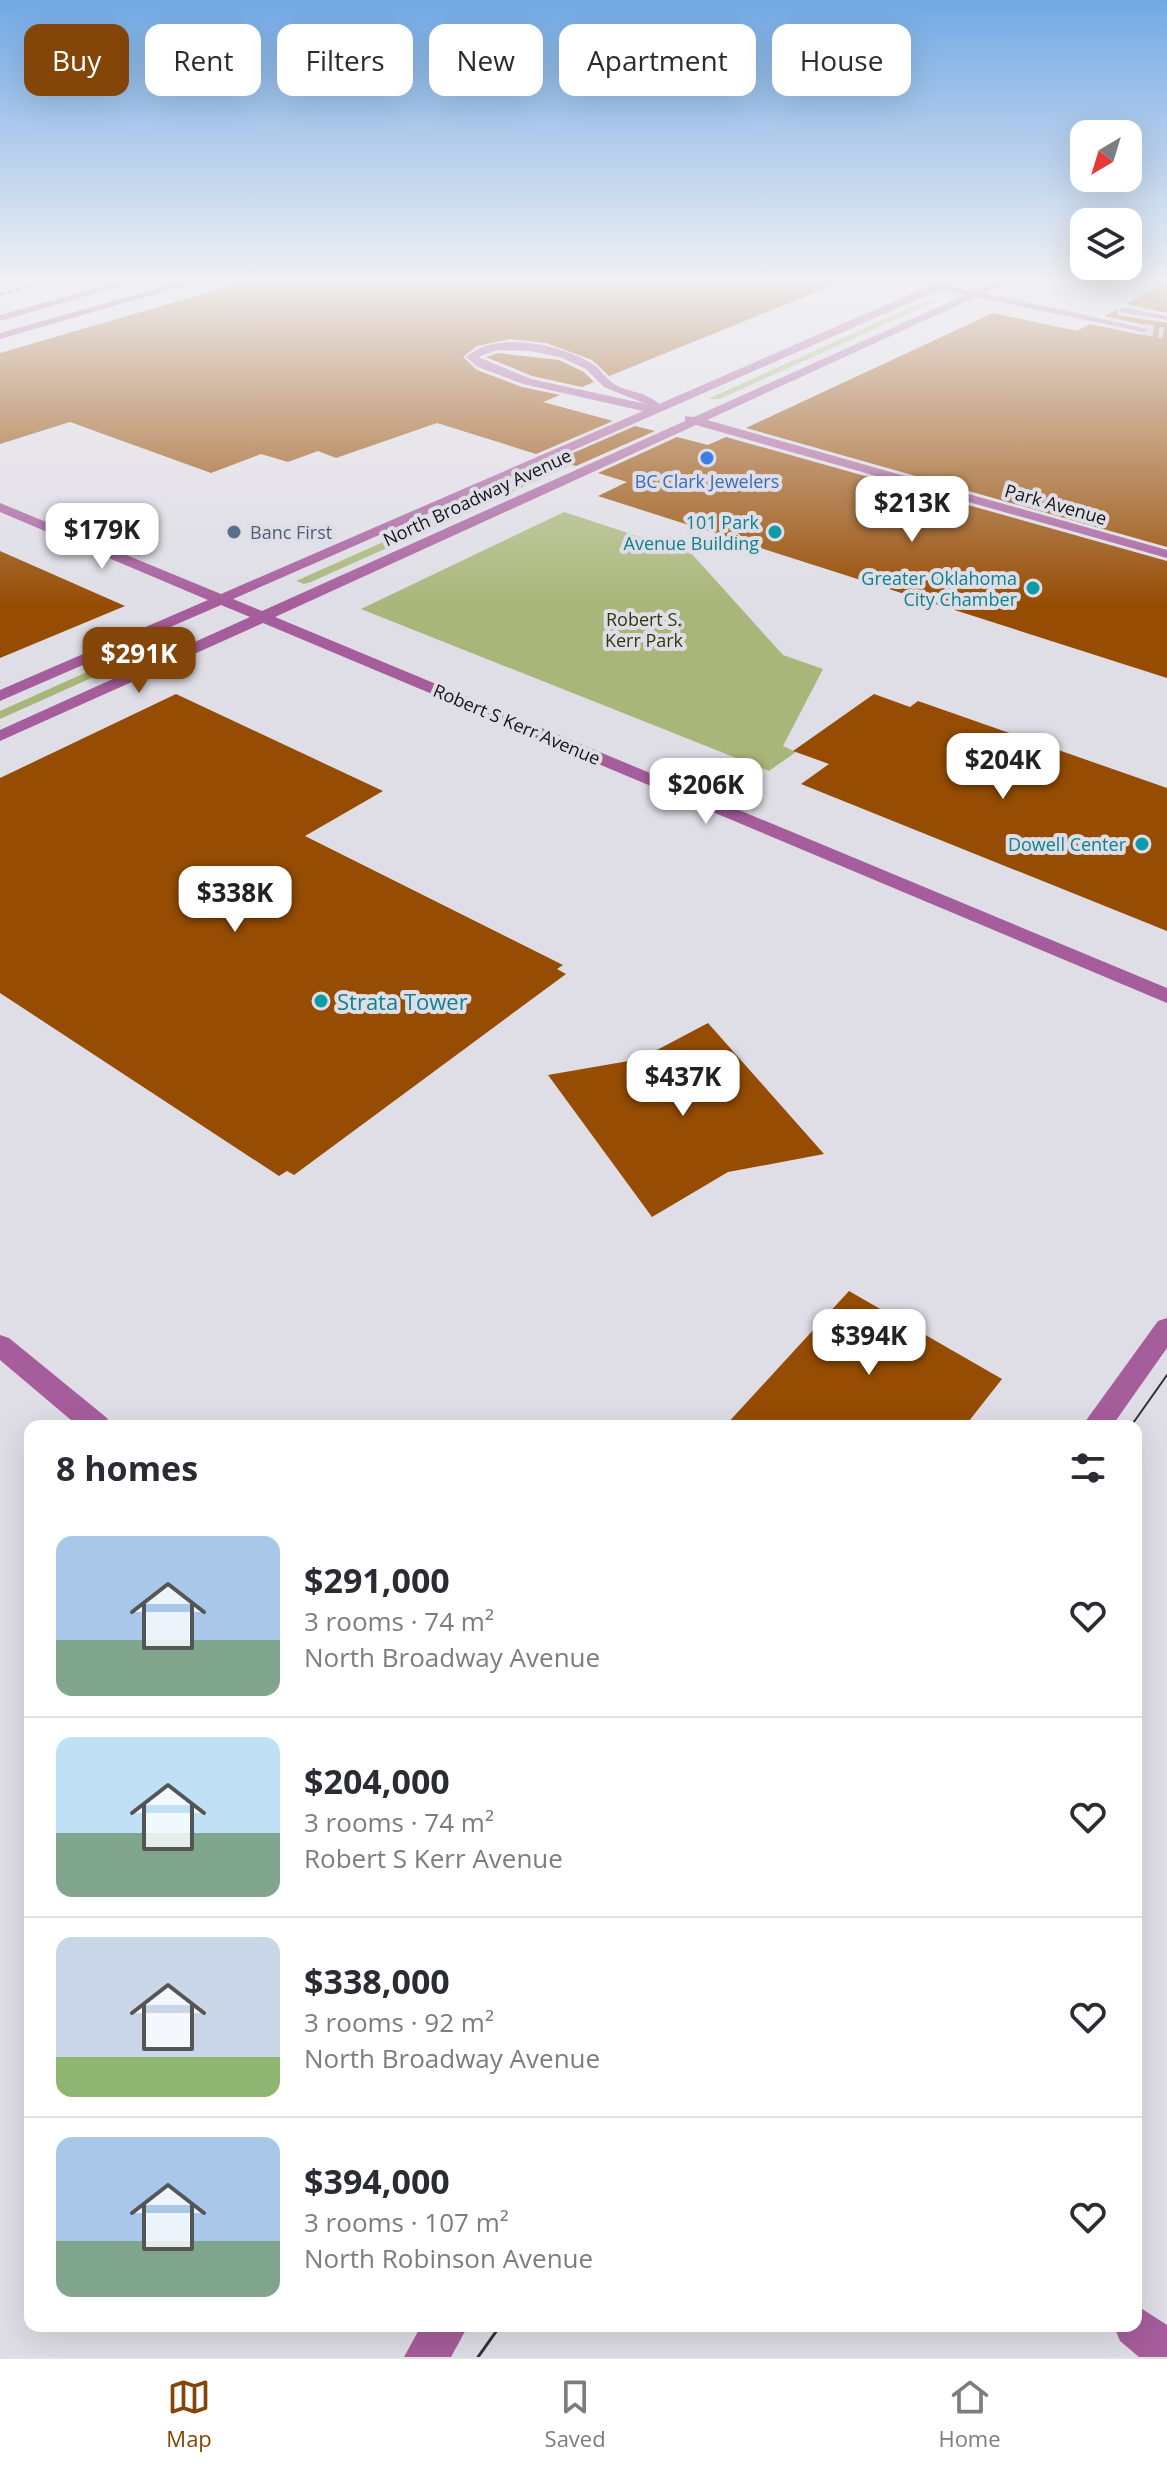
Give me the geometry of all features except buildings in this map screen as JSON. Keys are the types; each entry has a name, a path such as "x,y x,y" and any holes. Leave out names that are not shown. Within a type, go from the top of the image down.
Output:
{"street":[{"name":"Park Avenue","path":"550,386 620,406 658,409 1167,554"},
{"name":"Park Avenue","path":"612,386 644,395 658,409"},
{"name":"North Broadway Avenue","path":"0,696 711,386"},
{"name":"North Broadway Avenue","path":"0,736 771,386"},
{"name":"Robert S Kerr Avenue","path":"0,507 1167,996"},
{"path":"1100,1420 1167,1328"},
{"path":"0,1345 90,1420"},
{"path":"425,2357 443,2332"},
{"path":"1142,2332 1167,2353"}],"green space":[{"path":"737,386 749,386 720,399 708,399"},
{"path":"627,433 637,436 311,582 304,584 296,581"},
{"name":"Robert S. Kerr Park","path":"564,512 692,554 783,655 823,669 783,746 796,752 769,771 361,609"},
{"path":"172,634 185,636 0,719 0,711"}],"tram line":[{"path":"1135,1420 1167,1375"},
{"path":"478,2357 496,2332"}],"place":[{"name":"BC Clark Jewelers","path":"707,458"},
{"name":"Banc First","path":"234,532"},
{"name":"101 Park Avenue Building","path":"775,532"},
{"name":"Greater Oklahoma City Chamber","path":"1033,588"},
{"name":"Dowell Center","path":"1142,844"},
{"name":"Strata Tower","path":"321,1001"}]}
